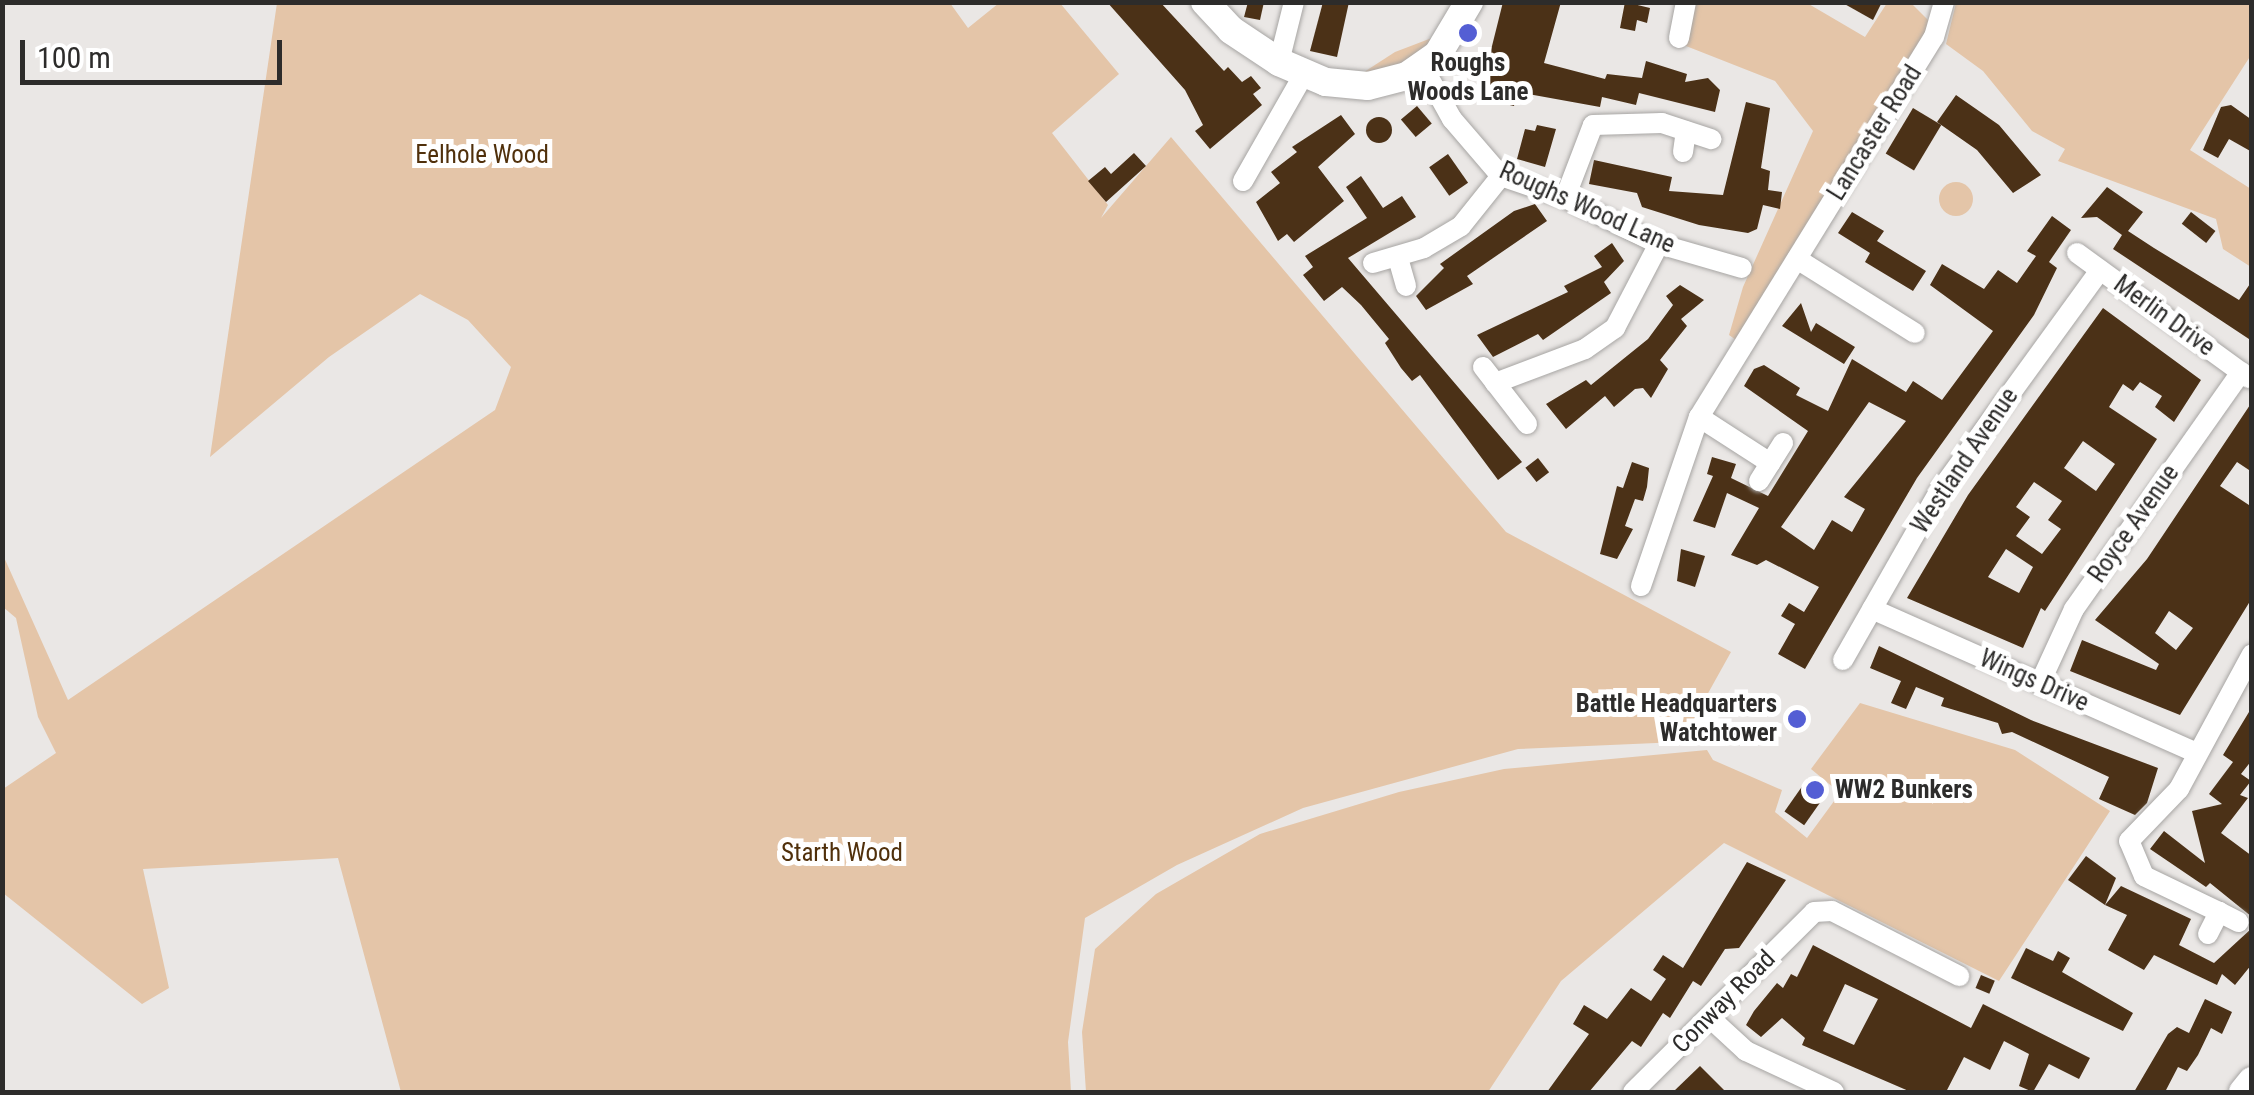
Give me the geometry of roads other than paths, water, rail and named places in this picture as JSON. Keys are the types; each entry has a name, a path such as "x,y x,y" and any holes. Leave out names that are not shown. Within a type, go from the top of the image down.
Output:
{"street":[{"path":"1206,2 1231,30 1292,68 1368,86 1422,67 1452,36 1469,2"},
{"path":"1243,181 1292,68 1294,2"},
{"path":"1679,38 1686,2"},
{"name":"Lancaster Road","path":"1641,586 1698,417 1934,38 1944,2"},
{"name":"Roughs Wood Lane","path":"1422,67 1452,119 1501,176 1565,198 1659,244 1742,268"},
{"path":"1565,198 1593,125 1662,123 1685,142 1711,139"},
{"path":"1374,263 1398,258 1461,226 1501,176"},
{"path":"1527,424 1489,375 1585,348 1616,328 1659,244"},
{"name":"Merlin Drive","path":"2077,252 2246,376"},
{"path":"1398,258 1406,286"},
{"path":"1796,259 1915,333"},
{"name":"Westland Avenue","path":"1842,660 1938,492 2100,270"},
{"name":"Royce Avenue","path":"2040,683 2074,610 2246,376"},
{"path":"1698,417 1764,472 1783,443"},
{"name":"Wings Drive","path":"1872,608 2197,753"},
{"path":"2239,922 2144,876 2129,841 2159,817 2252,654"},
{"name":"Conway Road","path":"1634,1092 1814,912 1832,911 1959,976"},
{"path":"2208,934 2219,912"},
{"path":"1710,1017 1746,1051 1834,1092"},
{"path":"2243,1092 2252,1081"}],"place":[{"name":"Roughs Woods Lane","path":"1468,33"},
{"name":"Battle Headquarters Watchtower","path":"1797,719"},
{"name":"WW2 Bunkers","path":"1815,790"}],"park label":[{"name":"Eelhole Wood","path":"482,155"},
{"name":"Starth Wood","path":"842,853"}]}
